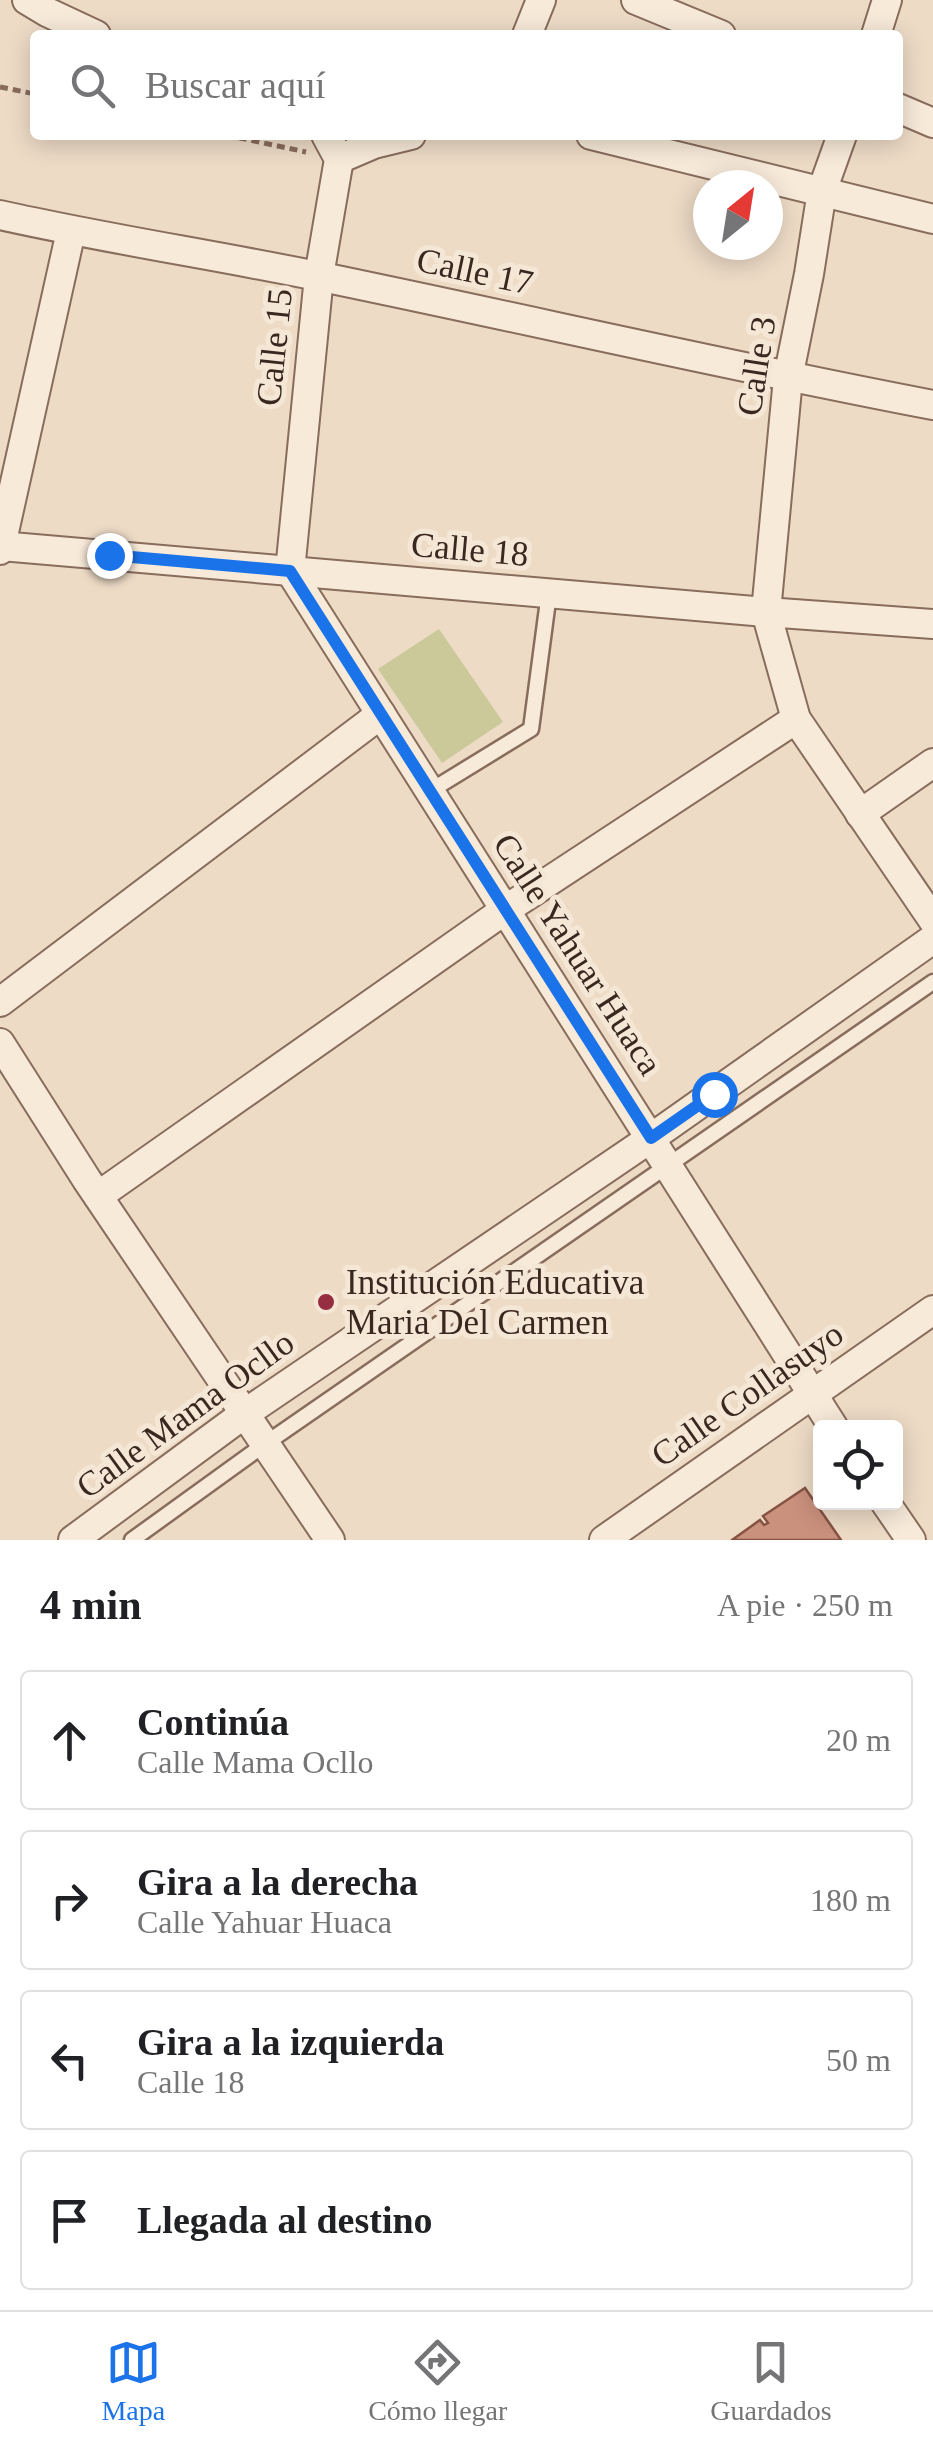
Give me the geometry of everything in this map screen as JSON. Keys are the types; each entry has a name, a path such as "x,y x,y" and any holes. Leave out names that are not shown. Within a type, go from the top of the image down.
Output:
{"street":[{"path":"26,0 85,30"},
{"path":"529,30 541,0"},
{"path":"636,0 709,30"},
{"path":"878,30 887,0"},
{"path":"903,110 933,123"},
{"path":"332,147 390,140"},
{"path":"612,140 933,219"},
{"name":"Calle 3","path":"766,612 788,378 822,190 840,140"},
{"name":"Calle 15","path":"290,571 332,147"},
{"name":"Calle 17","path":"0,215 318,276 788,378 933,405"},
{"path":"0,547 70,231"},
{"name":"Calle 18","path":"0,547 933,624"},
{"name":"Calle Yahuar Huaca","path":"290,571 829,1420"},
{"path":"766,612 796,719 933,920"},
{"path":"0,1002 381,714"},
{"path":"98,1196 505,910 796,719"},
{"path":"860,814 933,763"},
{"name":"Calle Mama Ocllo","path":"73,1540 244,1414 651,1138 933,939"},
{"path":"0,1043 330,1540"},
{"name":"Calle Collasuyo","path":"604,1540 933,1310"},
{"path":"890,1510 911,1540"}],"lane":[{"path":"430,791 531,730 549,593"},
{"path":"132,1540 933,982"}],"path":[{"path":"0,87 30,93"},
{"path":"270,140 332,147"}],"shaded area":[{"path":"439,629 503,722 442,763 378,669"}],"building":[{"path":"805,1488 813,1500 813,1510 820,1510 841,1540 732,1540 760,1520 764,1525 768,1523 763,1516"}],"place":[{"name":"Institución Educativa Maria Del Carmen","path":"326,1302"}],"route":[{"path":"109,555 290,571 651,1138 714,1094"}]}
